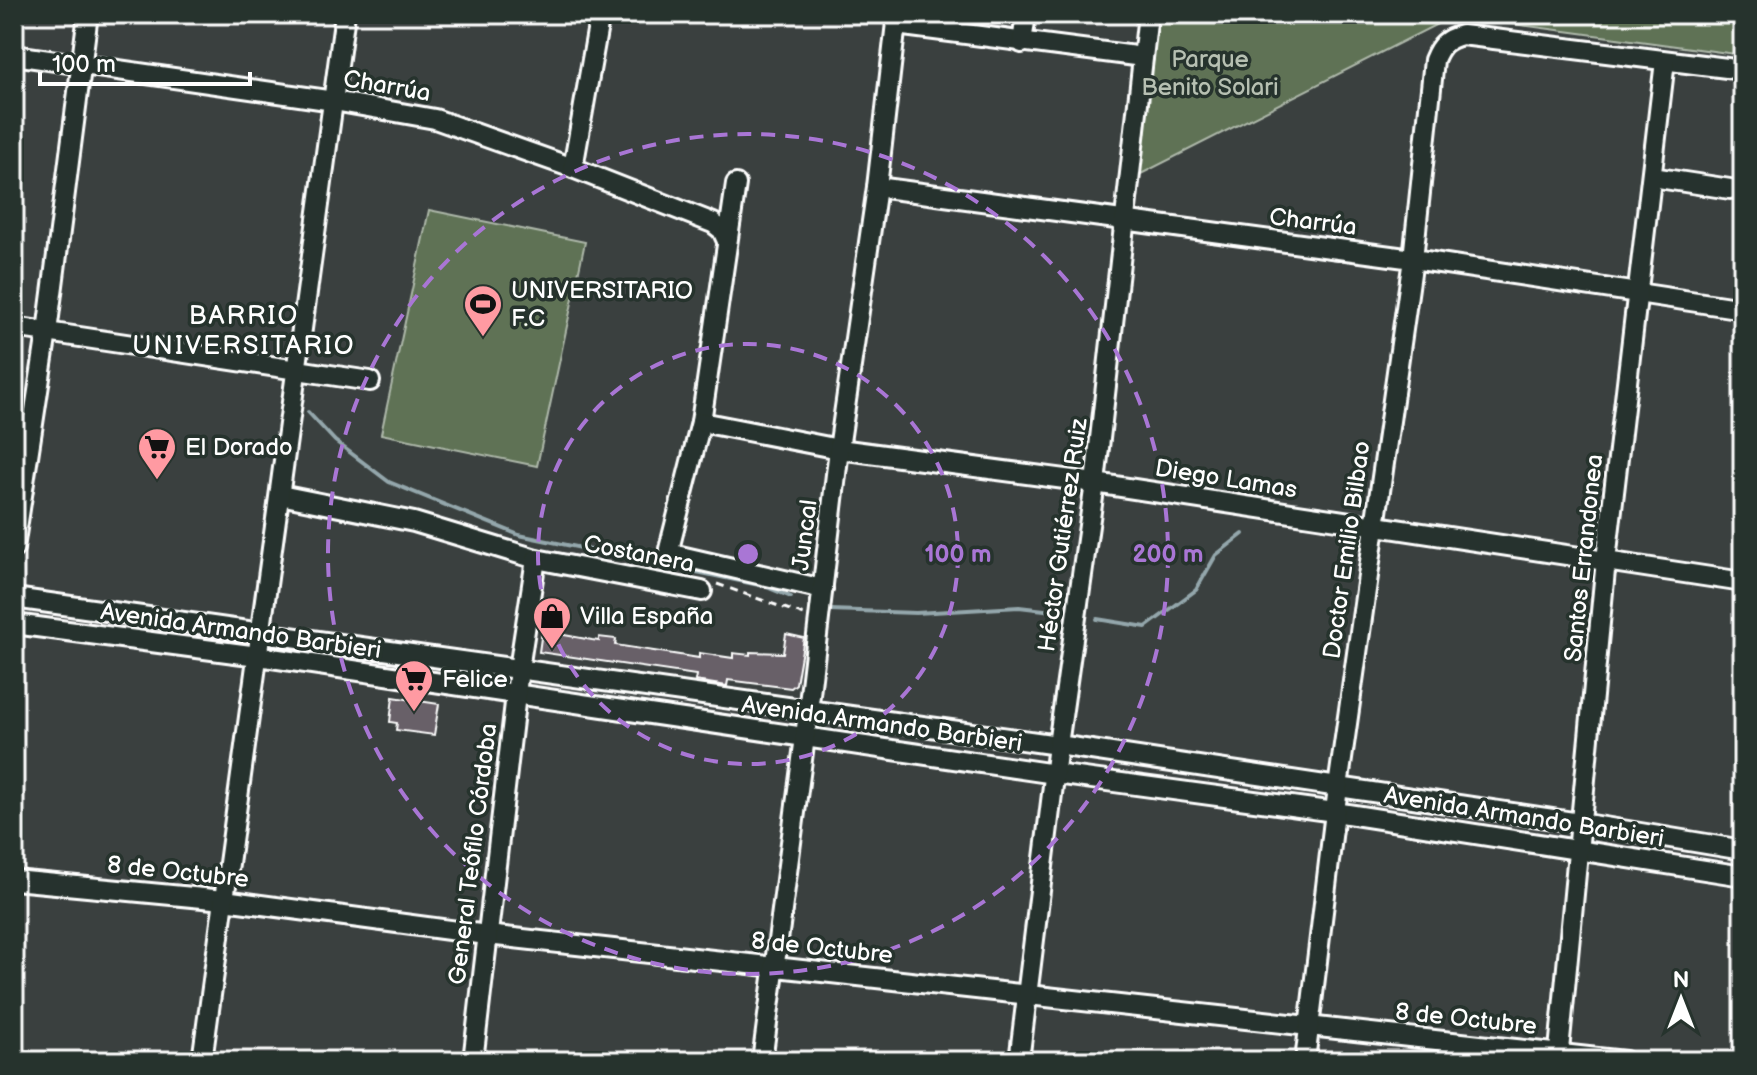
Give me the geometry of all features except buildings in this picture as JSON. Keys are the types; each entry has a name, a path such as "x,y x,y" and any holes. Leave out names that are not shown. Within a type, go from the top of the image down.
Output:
{"street":[{"path":"14,548 47,332 88,14"},
{"path":"202,1061 345,14"},
{"path":"573,168 600,14"},
{"path":"1022,43 1026,14"},
{"name":"Héctor Gutiérrez Ruiz","path":"1019,1061 1058,745 1095,483 1148,14"},
{"path":"897,20 1022,43 1143,57"},
{"name":"Juncal","path":"762,1061 897,20"},
{"name":"Doctor Emilio Bilbao","path":"1305,1061 1338,787 1413,259 1434,60 1439,47 1448,39 1462,35 1665,61"},
{"name":"Charrúa","path":"14,55 334,101 435,119 573,168 713,223 722,230 727,241"},
{"path":"1665,61 1743,70"},
{"name":"Santos Errandonea","path":"1558,1057 1606,560 1665,61"},
{"path":"1652,177 1730,189"},
{"path":"736,184 701,422 669,549 676,555 823,589"},
{"name":"Charrúa","path":"877,187 1413,259 1743,309"},
{"path":"14,327 370,381"},
{"name":"Diego Lamas","path":"701,422 839,449 1095,483 1743,582"},
{"name":"Costanera","path":"280,495 414,522 536,559 702,591"},
{"name":"General Teófilo Córdoba","path":"473,1061 519,669 536,559"},
{"name":"Avenida Armando Barbieri","path":"14,598 1058,745 1743,850"},
{"name":"Avenida Armando Barbieri","path":"14,624 258,656 1055,774 1335,812 1743,876"},
{"name":"8 de Octubre","path":"14,880 224,900 487,935 773,968 1027,993 1558,1057 1625,1061"}],"path":[{"name":"Costanera","path":"702,591 710,582 796,610 819,623"}],"green space":[{"name":"Parque Benito Solari","path":"1156,14 1743,14 1743,55 1453,16 1137,176"},
{"name":"UNIVERSITARIO F.C","path":"429,210 585,242 537,466 381,434"}],"waterway":[{"path":"308,412 335,441 389,482 519,535 764,586 791,597"},
{"path":"1097,619 1146,627 1196,590 1216,555 1243,534"},
{"path":"830,610 916,613 1019,607 1070,613"}],"place":[{"name":"UNIVERSITARIO F.C","path":"483,338"},
{"name":"El Dorado","path":"157,481"},
{"name":"Villa España","path":"552,650"},
{"name":"Felice","path":"414,713"}],"district":[{"name":"BARRIO UNIVERSITARIO","path":"244,331"}]}
